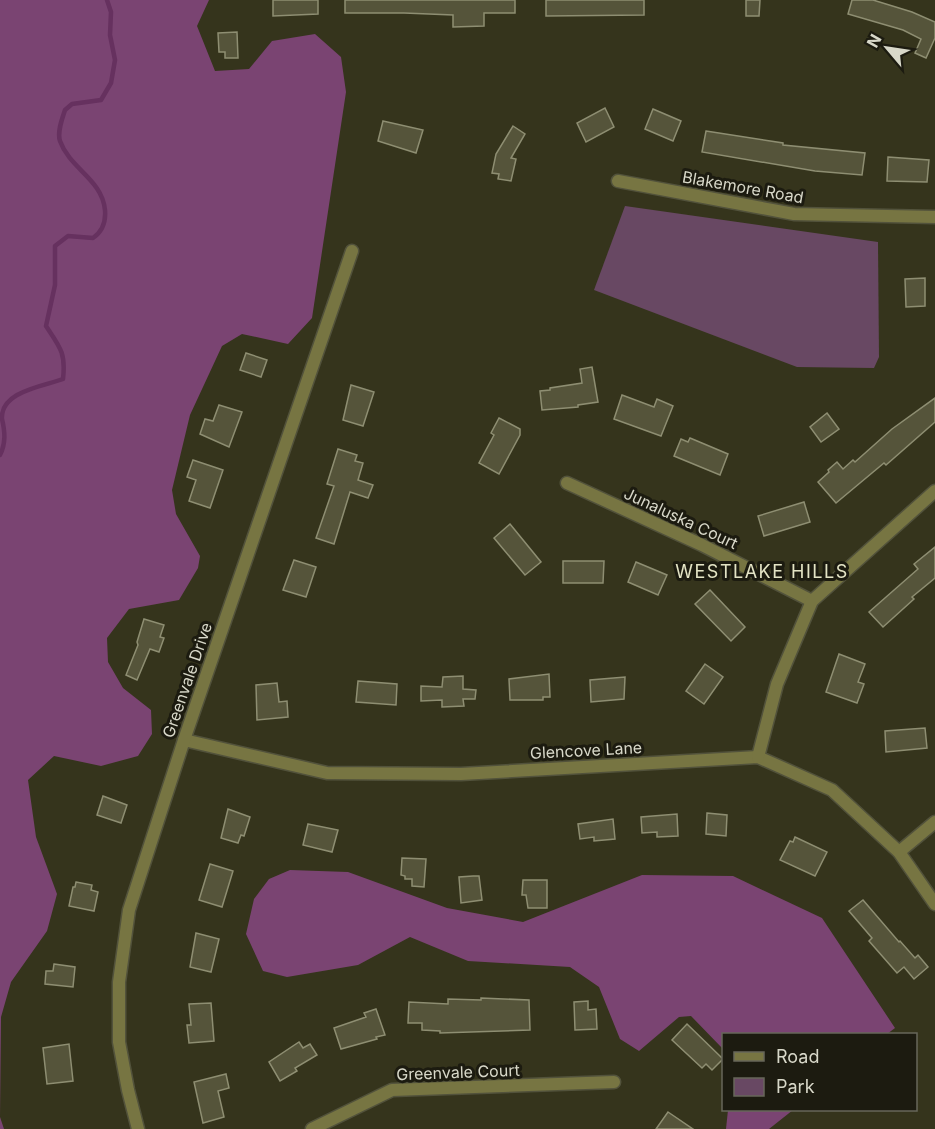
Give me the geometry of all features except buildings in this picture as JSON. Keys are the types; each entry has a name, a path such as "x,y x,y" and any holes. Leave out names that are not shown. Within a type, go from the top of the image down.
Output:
{"street":[{"name":"Blakemore Road","path":"618,182 794,214 935,217"},
{"name":"Greenvale Drive","path":"138,1129 119,1042 121,971 129,910 184,740 352,251"},
{"name":"Junaluska Court","path":"567,483 702,545 812,601"},
{"path":"758,757 777,684 812,601 935,491"},
{"name":"Glencove Lane","path":"184,740 327,773 461,774 758,757 832,790 899,852 935,904"},
{"path":"899,852 935,822"},
{"name":"Greenvale Court","path":"312,1129 392,1090 614,1083"}],"green space":[{"path":"625,206 878,242 879,357 874,368 797,367 594,290"}],"shaded area":[{"path":"0,0 209,0 197,26 215,71 249,69 272,41 315,34 341,57 346,92 312,318 288,344 242,334 222,346 190,415 172,490 176,514 200,556 198,568 179,600 129,609 107,638 108,662 123,688 151,710 152,734 138,756 101,766 54,756 28,780 36,837 57,894 47,931 11,982 1,1017 0,1117"},
{"path":"290,870 348,872 447,908 523,922 642,875 733,876 822,918 895,1028 888,1033 722,1033 722,1048 691,1016 679,1017 639,1051 620,1039 599,987 570,967 468,961 410,937 358,965 287,977 263,971 246,934 254,899 269,879"},
{"path":"728,1111 792,1111 769,1129 726,1129"},
{"path":"0,1117 4,1129 0,1129"}],"waterway":[{"path":"0,455 4,442 3,410 8,402 25,391 63,379 63,356 46,326 55,285 55,246 68,236 93,238 104,222 103,199 92,182 65,151 59,134 65,110 72,104 101,100 111,83 115,60 110,35 111,12 107,0"}],"district":[{"name":"WESTLAKE HILLS","path":"762,571"}]}
